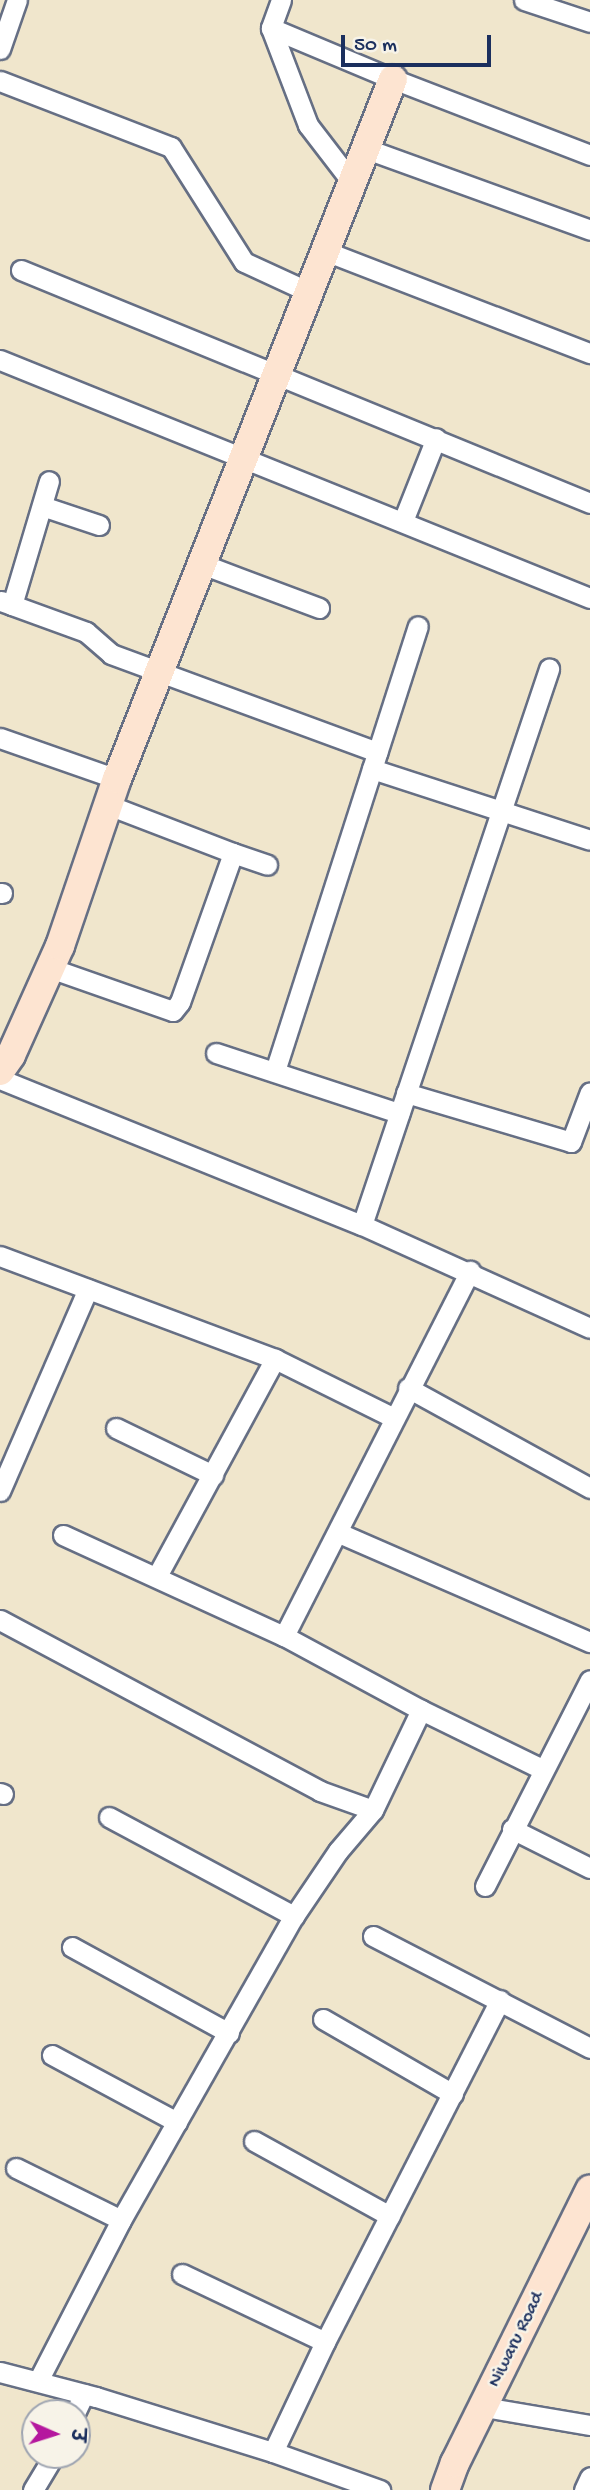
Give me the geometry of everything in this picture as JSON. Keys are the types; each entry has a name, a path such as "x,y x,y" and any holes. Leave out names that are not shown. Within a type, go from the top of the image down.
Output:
{"street":[{"path":"0,49 18,0"},
{"path":"281,0 271,28 308,125 351,181"},
{"path":"524,0 590,22"},
{"path":"271,28 393,79 590,155"},
{"path":"0,1071 11,1055 50,968 113,792 393,79"},
{"path":"0,81 171,147 244,262 309,292"},
{"path":"364,148 590,230"},
{"path":"325,251 590,353"},
{"path":"21,270 590,503"},
{"path":"0,360 403,520 590,598"},
{"path":"403,520 436,438"},
{"path":"49,481 6,603 86,632 111,654 159,674 501,811 590,840"},
{"path":"42,506 99,525"},
{"path":"202,564 319,608"},
{"path":"275,1072 418,626"},
{"path":"362,1225 549,668"},
{"path":"0,738 233,853 267,865"},
{"path":"50,968 173,1011 180,1002 233,853"},
{"path":"216,1054 399,1113"},
{"path":"0,1079 362,1225 470,1271 590,1328"},
{"path":"406,1093 571,1142 590,1092"},
{"path":"0,1256 275,1359 394,1418"},
{"path":"284,1636 339,1533 408,1388 470,1271"},
{"path":"0,1491 88,1289"},
{"path":"157,1576 275,1359"},
{"path":"408,1388 590,1488"},
{"path":"116,1428 213,1475"},
{"path":"339,1533 590,1642"},
{"path":"63,1535 284,1636 421,1710 542,1769"},
{"path":"0,1620 320,1791 373,1810"},
{"path":"485,1886 542,1769 590,1680"},
{"path":"38,2381 121,2220 294,1916 338,1851 373,1810 421,1710"},
{"path":"109,1817 294,1916"},
{"path":"512,1829 590,1868"},
{"path":"373,1936 590,2048"},
{"path":"72,1947 229,2033"},
{"path":"273,2452 325,2342 500,2000"},
{"path":"323,2019 453,2094"},
{"path":"52,2055 177,2122"},
{"path":"254,2141 390,2216"},
{"path":"16,2168 121,2220"},
{"name":"Niwaru Road","path":"445,2490 454,2463 590,2192"},
{"path":"182,2274 325,2342"},
{"path":"0,2372 85,2394 273,2452 380,2490"},
{"path":"82,2399 85,2394"},
{"path":"484,2407 590,2425"},
{"path":"33,2490 46,2469"},
{"path":"584,2490 590,2477"}]}
